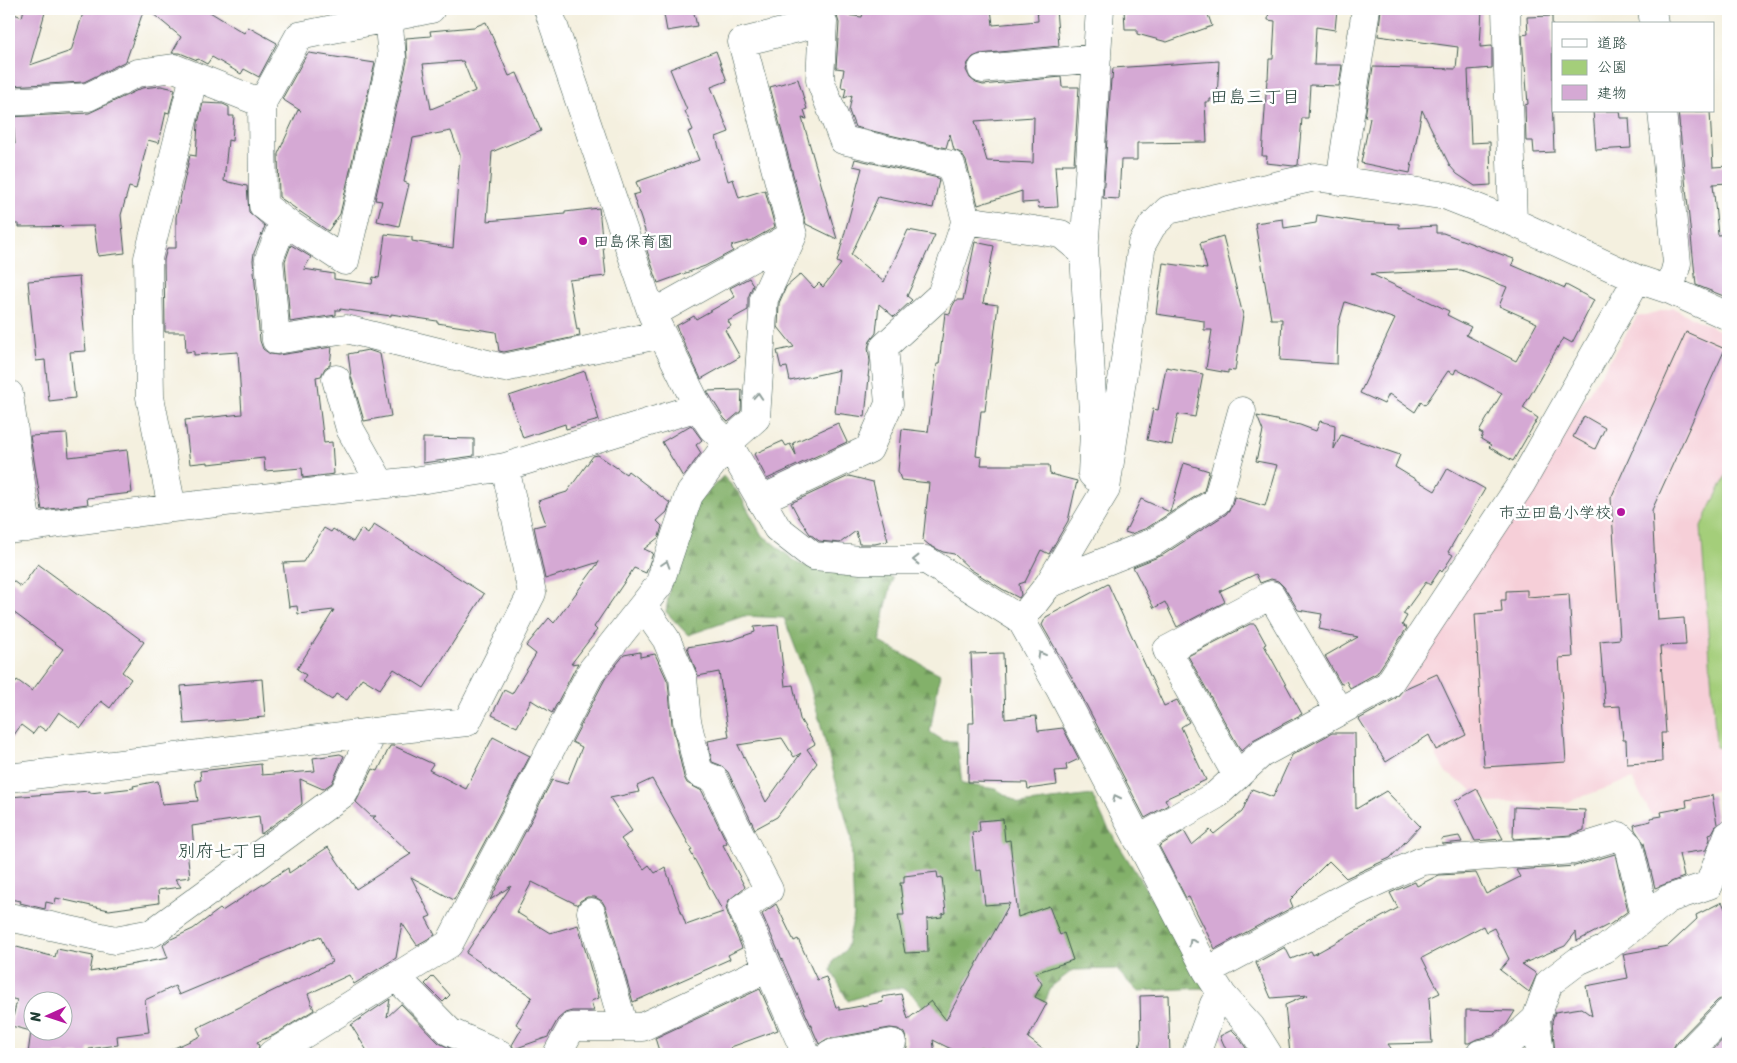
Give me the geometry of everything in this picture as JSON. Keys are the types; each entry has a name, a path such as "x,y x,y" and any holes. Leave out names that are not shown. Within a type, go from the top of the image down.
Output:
{"street":[{"path":"388,17 392,57 345,261 263,205 262,103 299,36 388,17 431,9"},
{"path":"548,9 657,324 713,426 777,528 813,556 860,560 926,560 1021,620 1061,691 1207,971 1224,996 1252,1027 1268,1054"},
{"path":"1100,9 1084,253 1094,431 1092,474 1106,489"},
{"path":"1340,180 1366,9"},
{"path":"1506,9 1513,222"},
{"path":"1652,9 1654,22"},
{"path":"9,394 18,529 172,508 413,482 504,467 756,418 764,300 794,235 742,42 828,16 820,80 843,140 951,165 966,220 941,295 884,347 889,404 869,449 760,500"},
{"path":"982,69 1098,58"},
{"path":"9,102 88,97 137,73 174,68 262,103"},
{"path":"172,508 150,397 148,258 194,76"},
{"path":"1662,112 1677,263 1670,290"},
{"path":"1021,620 1049,584 1106,489 1142,244 1152,226 1168,210 1314,177 1447,196 1513,222 1637,280 1670,290 1728,316"},
{"path":"966,220 1061,234 1084,253"},
{"path":"284,221 270,259 276,340 346,329 504,368 657,324 794,235"},
{"path":"1138,840 1216,795 1261,754 1388,685 1520,484 1637,280"},
{"path":"336,379 350,429 381,484"},
{"path":"1049,584 1154,542 1217,501 1242,411"},
{"path":"272,1054 449,944 592,670 659,585 713,426"},
{"path":"9,778 467,722 532,593 504,467"},
{"path":"1237,776 1168,650 1271,594 1339,711"},
{"path":"643,606 666,640 683,678 687,721 699,773 714,779 769,890 742,908 806,1054"},
{"path":"9,917 115,940 152,933 344,792 373,732"},
{"path":"1480,1054 1501,1050 1536,1019 1550,983 1578,961 1605,949 1668,899 1709,885 1728,835"},
{"path":"1207,971 1356,891 1422,861 1574,850 1619,836 1629,846 1645,916"},
{"path":"591,912 624,1027"},
{"path":"557,1054 572,1027 642,1027 768,968"},
{"path":"397,978 450,1032 500,1054"},
{"path":"1196,1054 1214,1004 1224,996"},
{"path":"1687,1054 1728,1012"},
{"path":"1536,1019 1540,1054"},
{"path":"830,1054 892,1043"}],"shaded area":[{"name":"市立田島小学校","path":"1673,308 1728,335 1728,785 1652,816 1632,779 1567,802 1491,803 1445,772 1401,689 1637,317"}],"green space":[{"path":"1728,471 1728,749 1716,747 1701,527"},
{"path":"723,476 739,493 761,534 799,564 844,574 880,572 893,578 880,642 940,674 930,732 944,741 957,741 962,784 996,789 1020,804 1092,795 1105,823 1176,937 1205,988 1137,991 1116,969 1073,970 1052,986 1020,1054 951,1051 917,999 905,989 893,988 848,1001 831,970 833,961 846,950 854,916 851,837 810,686 784,618 744,616 688,635 666,612 671,577 696,504"}],"building":[{"path":"24,9 46,9 30,65 71,51 84,10 95,13 96,9 144,9 126,61 84,82 9,86 9,12 22,17"},
{"path":"147,9 205,9 244,33 248,27 277,43 259,77 244,69 241,74 212,57 207,64 180,53 172,53 181,37"},
{"path":"663,9 693,9 697,26 667,31"},
{"path":"864,9 991,9 993,25 1038,21 1037,9 1056,9 1059,46 980,54 973,57 968,63 966,70 970,78 976,83 983,85 1061,77 1062,87 1079,87 1074,164 1055,166 1058,207 1039,208 1038,202 1022,203 1022,191 978,205 966,161 961,153 954,150 950,134 946,148 855,127 849,111 852,95 844,98 846,88 841,87 844,69 836,68 839,23 837,16 838,14 862,17","holes":["1034,117 1033,163 987,161 975,121"]},
{"path":"1124,9 1206,9 1212,26 1167,42 1137,34 1137,29 1125,29"},
{"path":"1269,9 1337,9 1335,30 1316,27 1314,65 1342,65 1339,86 1310,85 1308,118 1302,118 1298,165 1294,166 1266,163 1267,156 1262,156 1267,79 1269,59 1273,59 1275,21 1268,20"},
{"path":"1381,9 1482,9 1480,47 1492,46 1492,68 1468,70 1471,143 1490,142 1491,185 1475,186 1457,174 1450,166 1422,110 1410,173 1361,163 1370,118 1365,117 1373,67 1456,69 1458,47 1378,36"},
{"path":"1552,16 1554,152 1534,153 1533,141 1526,141 1525,105 1528,104 1522,35 1528,34 1527,17"},
{"path":"486,22 509,76 517,73 541,131 492,152 487,221 565,214 565,212 599,208 606,276 569,280 577,330 579,329 580,336 504,352 499,351 496,332 391,314 391,316 340,309 336,310 336,315 290,322 285,261 291,245 311,257 304,269 334,274 334,279 372,284 373,277 379,278 385,234 412,237 412,241 453,248 460,155 451,131 413,138 404,182 409,184 399,226 377,221 382,201 375,200 407,61 406,38 431,36 430,31 474,27","holes":["463,61 475,91 431,109 423,64"]},
{"path":"716,51 727,81 711,87 729,132 716,137 728,181 733,179 739,198 765,190 775,227 752,240 731,246 733,251 705,266 658,283 642,236 646,234 633,195 640,193 636,182 699,160 688,132 693,130 685,111 687,110 670,69"},
{"path":"309,53 375,63 340,214 328,231 279,197 278,154 298,110 301,111 282,99"},
{"path":"1219,61 1217,99 1210,99 1210,102 1205,102 1207,142 1137,143 1137,160 1121,160 1119,199 1103,198 1113,68"},
{"path":"798,79 807,109 804,110 807,119 802,118 837,239 806,224 770,87"},
{"path":"161,86 175,89 169,113 166,112 159,143 148,140 136,189 129,187 121,215 125,253 98,256 94,226 19,227 19,224 9,224 9,144 15,144 13,118 9,117 89,113 142,88"},
{"path":"203,103 223,104 229,107 229,116 234,116 232,141 228,140 224,181 247,186 249,212 265,226 253,260 260,341 263,349 270,354 278,355 332,347 330,365 325,368 321,376 316,377 324,443 332,442 334,474 303,478 302,468 265,471 264,458 190,464 185,420 242,414 238,352 194,355 194,351 186,352 185,332 165,332 164,260 167,248 176,248 176,217 190,155 196,156 198,123"},
{"path":"1593,112 1620,112 1621,118 1629,118 1631,148 1596,150"},
{"path":"1678,112 1710,112 1713,167 1728,166 1728,183 1713,184 1718,235 1728,234 1728,280 1724,280 1726,297 1696,285"},
{"path":"855,159 938,178 939,180 933,208 878,197 851,255 884,282 908,230 935,235 907,296 912,300 894,317 879,304 876,333 870,341 868,348 870,361 865,417 835,413 839,370 790,381 787,367 781,368 777,351 794,347 778,327 779,303 786,287 801,274 814,288 819,283 823,287 841,264 837,262 862,168 853,166"},
{"path":"1317,215 1360,222 1399,224 1399,228 1436,226 1436,233 1443,233 1514,259 1512,265 1565,288 1566,285 1594,300 1572,343 1563,338 1523,408 1538,418 1513,461 1489,447 1491,445 1481,439 1483,434 1479,432 1502,393 1456,369 1454,374 1448,371 1425,405 1421,402 1415,412 1389,394 1384,404 1360,393 1395,319 1345,302 1338,326 1337,364 1280,360 1282,319 1271,319 1255,223 1283,219 1284,228 1316,223","holes":["1461,270 1507,287 1499,306 1537,323 1516,361 1466,335 1471,327 1447,315 1449,311 1371,274"]},
{"path":"1223,236 1243,315 1235,371 1228,370 1228,373 1206,369 1212,330 1204,330 1204,321 1156,314 1163,263 1207,269 1200,243"},
{"path":"975,242 994,246 983,303 998,305 985,411 981,411 976,456 982,457 981,465 1049,465 1050,474 1077,481 1068,521 1049,554 1041,550 1025,582 1019,584 1021,595 1019,598 970,569 954,554 943,552 923,540 929,483 901,480 898,471 902,429 928,432 945,313 950,314 956,300 963,300"},
{"path":"79,277 86,351 70,352 75,398 49,401 45,360 36,361 28,281"},
{"path":"749,278 753,285 748,298 748,310 728,321 731,326 725,330 740,357 701,379 676,326 694,316 696,319 735,297 730,288"},
{"path":"1686,332 1725,349 1652,510 1658,620 1684,618 1686,645 1660,646 1666,733 1661,733 1662,762 1627,764 1626,740 1623,740 1620,706 1605,707 1600,641 1620,639 1611,498"},
{"path":"368,350 380,354 391,416 364,421 351,376 348,354"},
{"path":"1166,367 1203,374 1195,417 1178,414 1172,445 1147,440 1153,409 1158,410"},
{"path":"585,371 599,420 566,429 565,424 523,438 509,396"},
{"path":"742,390 741,411 728,422 707,391"},
{"path":"1257,416 1300,425 1316,431 1320,421 1335,425 1334,449 1341,435 1400,455 1395,467 1435,491 1448,468 1485,489 1448,552 1453,555 1442,572 1440,570 1430,585 1426,582 1403,614 1407,616 1402,625 1407,628 1377,673 1350,688 1346,681 1341,684 1325,656 1358,637 1319,629 1322,614 1298,610 1284,587 1278,581 1271,579 1260,583 1256,574 1220,591 1225,602 1177,627 1165,602 1154,608 1133,567 1163,555 1226,514 1232,506 1234,497 1265,506 1277,465 1256,461 1263,431"},
{"path":"1584,416 1605,428 1595,449 1573,437"},
{"path":"838,423 847,442 767,479 754,454 783,441 786,446 790,444 796,455 793,443"},
{"path":"691,425 702,440 696,445 701,453 683,477 662,442"},
{"path":"67,434 69,457 127,450 132,493 87,498 88,504 42,510 30,436"},
{"path":"423,438 474,439 474,456 423,463"},
{"path":"598,455 626,474 628,471 670,503 667,512 657,521 662,526 659,537 644,549 653,553 646,573 634,568 602,615 594,627 597,630 571,664 578,663 552,713 531,700 517,727 492,715 504,690 512,694 536,654 526,646 549,618 554,623 599,562 545,579 534,527 546,524 538,501 567,492 593,456"},
{"path":"1184,463 1209,471 1204,491 1147,528 1131,534 1125,532 1141,499 1170,512"},
{"path":"849,476 873,482 888,541 875,544 859,544 856,531 840,543 819,541 810,534 799,518 791,503"},
{"path":"374,524 484,594 424,688 394,669 380,689 362,678 347,700 336,694 332,700 302,681 306,675 297,669 334,610 298,614 297,606 289,607 283,563 303,562 324,528 331,532 333,529 353,542 361,529 368,534"},
{"path":"38,564 144,642 122,672 131,679 110,708 101,701 81,728 59,712 46,731 39,726 33,734 21,725 9,742 9,692 17,680 32,691 63,649 9,609 9,578 21,587"},
{"path":"1108,584 1164,706 1177,700 1189,722 1181,727 1206,780 1165,799 1168,805 1145,818 1075,683 1042,625 1046,617"},
{"path":"1527,590 1527,597 1569,594 1573,657 1559,658 1566,762 1484,767 1475,614 1502,612 1501,600 1506,600 1506,591"},
{"path":"1250,624 1255,624 1266,644 1264,645 1302,714 1253,740 1241,751 1188,656"},
{"path":"778,625 785,686 793,685 800,719 815,744 807,749 817,763 777,817 755,829 728,772 720,765 712,762 708,741 729,737 719,672 698,676 687,647 732,640 755,632 754,627","holes":["782,738 794,757 801,753 766,802 738,745"]},
{"path":"640,652 640,657 655,654 668,682 672,724 684,777 687,783 702,791 727,843 723,845 745,887 729,900 726,908 742,948 728,955 730,959 633,1002 606,908 602,901 595,897 587,897 580,901 578,905 532,882 516,912 550,933 578,925 599,998 591,1001 594,1011 572,1011 565,1013 558,1019 548,1037 514,1049 512,1045 522,1028 516,1024 532,997 466,953 511,886 490,900 552,780 567,784 582,747 572,742 605,679 624,655","holes":["652,779 692,850 690,851 723,912 686,925 665,867 655,873 649,865 644,869 621,839 632,831 610,798 639,792 637,786"]},
{"path":"1003,653 1005,719 1036,716 1038,731 1063,728 1079,759 1066,765 1067,770 1055,771 1057,785 1028,789 1027,783 968,782 969,723 974,723 971,654"},
{"path":"1437,674 1466,735 1436,750 1429,735 1386,762 1359,719 1395,699 1404,689"},
{"path":"262,679 265,717 184,724 181,686"},
{"path":"1332,733 1355,733 1356,809 1386,791 1420,826 1390,858 1346,878 1329,861 1290,900 1293,907 1215,949 1189,897 1186,898 1159,846 1184,831 1192,845 1210,830 1214,834 1242,812 1252,789 1273,797 1292,755"},
{"path":"493,737 530,756 454,900 411,877 431,916 426,918 435,935 417,945 402,923 396,958 354,984 349,975 308,994 314,1010 274,1035 257,1042 259,1046 256,1054 161,1054 201,1036 197,1028 332,962 320,936 179,995 175,986 145,1000 149,1032 117,1036 118,1045 89,1049 88,1054 28,1054 30,1040 72,1040 72,990 22,990 22,1029 11,1026 17,1000 9,998 9,945 55,957 57,949 93,956 90,972 168,958 163,945 169,940 193,929 220,909 222,911 288,868 289,873 328,847 356,889 411,854 373,818 376,816 371,816 356,802 373,769 378,771 390,746 394,746 433,764 429,770 466,789"},
{"path":"340,754 344,756 332,783 323,789 300,779 302,804 261,834 259,816 192,826 194,849 187,850 190,877 175,879 181,887 158,890 159,903 109,910 56,898 55,904 46,902 45,909 9,899 9,797 90,791 90,793 134,788 133,786 158,781 162,804 198,801 195,781 201,780 200,771 261,764 262,775 315,771 313,758"},
{"path":"1477,789 1503,839 1475,841 1455,801"},
{"path":"1712,795 1717,824 1712,833 1709,834 1710,839 1706,850 1679,854 1684,877 1655,888 1644,843 1635,830 1634,825 1651,821 1650,818 1662,816 1661,812 1687,807 1686,800"},
{"path":"1514,807 1585,810 1584,830 1571,835 1513,839"},
{"path":"1003,819 1005,841 1010,840 1018,917 1049,906 1060,935 1064,933 1073,960 1035,973 1042,984 1035,997 1047,1003 1028,1038 1049,1054 999,1054 987,1048 983,1054 961,1054 933,1040 935,1054 903,1054 907,1048 904,1033 898,1029 890,1028 827,1039 819,1044 762,914 776,904 794,941 798,939 817,980 826,977 836,1007 839,1007 839,1010 883,1002 882,997 901,994 908,1019 931,1001 946,1020 1010,903 985,905 981,870 976,871 972,832 980,831 979,821"},
{"path":"1459,836 1462,842 1442,844 1441,839"},
{"path":"1615,854 1628,911 1608,926 1577,941 1576,932 1565,946 1522,964 1537,974 1529,992 1500,970 1509,959 1494,928 1486,932 1483,926 1422,958 1440,993 1429,998 1432,1043 1388,1044 1395,1054 1290,1054 1285,1005 1308,995 1271,998 1256,963 1285,947 1291,959 1311,951 1313,955 1398,908 1390,893 1415,882 1417,886 1439,875 1476,873 1486,894 1520,877 1516,870 1575,866"},
{"path":"937,872 938,878 942,877 946,913 942,914 942,917 927,919 928,952 905,953 898,915 904,915 900,883 904,883 904,876"},
{"path":"1722,902 1728,915 1728,997 1723,997 1717,1001 1676,1043 1672,1054 1555,1054 1552,1021 1555,1012 1581,1008 1592,1016 1586,986 1628,978 1623,954 1668,946 1697,919 1696,915"},
{"path":"433,976 450,995 443,1002 425,984"},
{"path":"760,989 778,1030 731,1047 733,1054 660,1054 655,1038"},
{"path":"1168,995 1170,1054 1138,1054 1141,1039 1140,996"},
{"path":"390,999 387,1017 401,1004 439,1043 462,1054 369,1054 351,1025"},
{"path":"1466,1010 1515,1011 1507,1024 1494,1035 1466,1043"},
{"path":"1232,1030 1250,1054 1228,1054 1220,1036"},
{"path":"1728,1034 1728,1054 1709,1054"}],"place":[{"name":"田島保育園","path":"583,241"},
{"name":"市立田島小学校","path":"1621,512"}],"district":[{"name":"田島三丁目","path":"1255,97"},
{"name":"別府七丁目","path":"223,851"}]}
